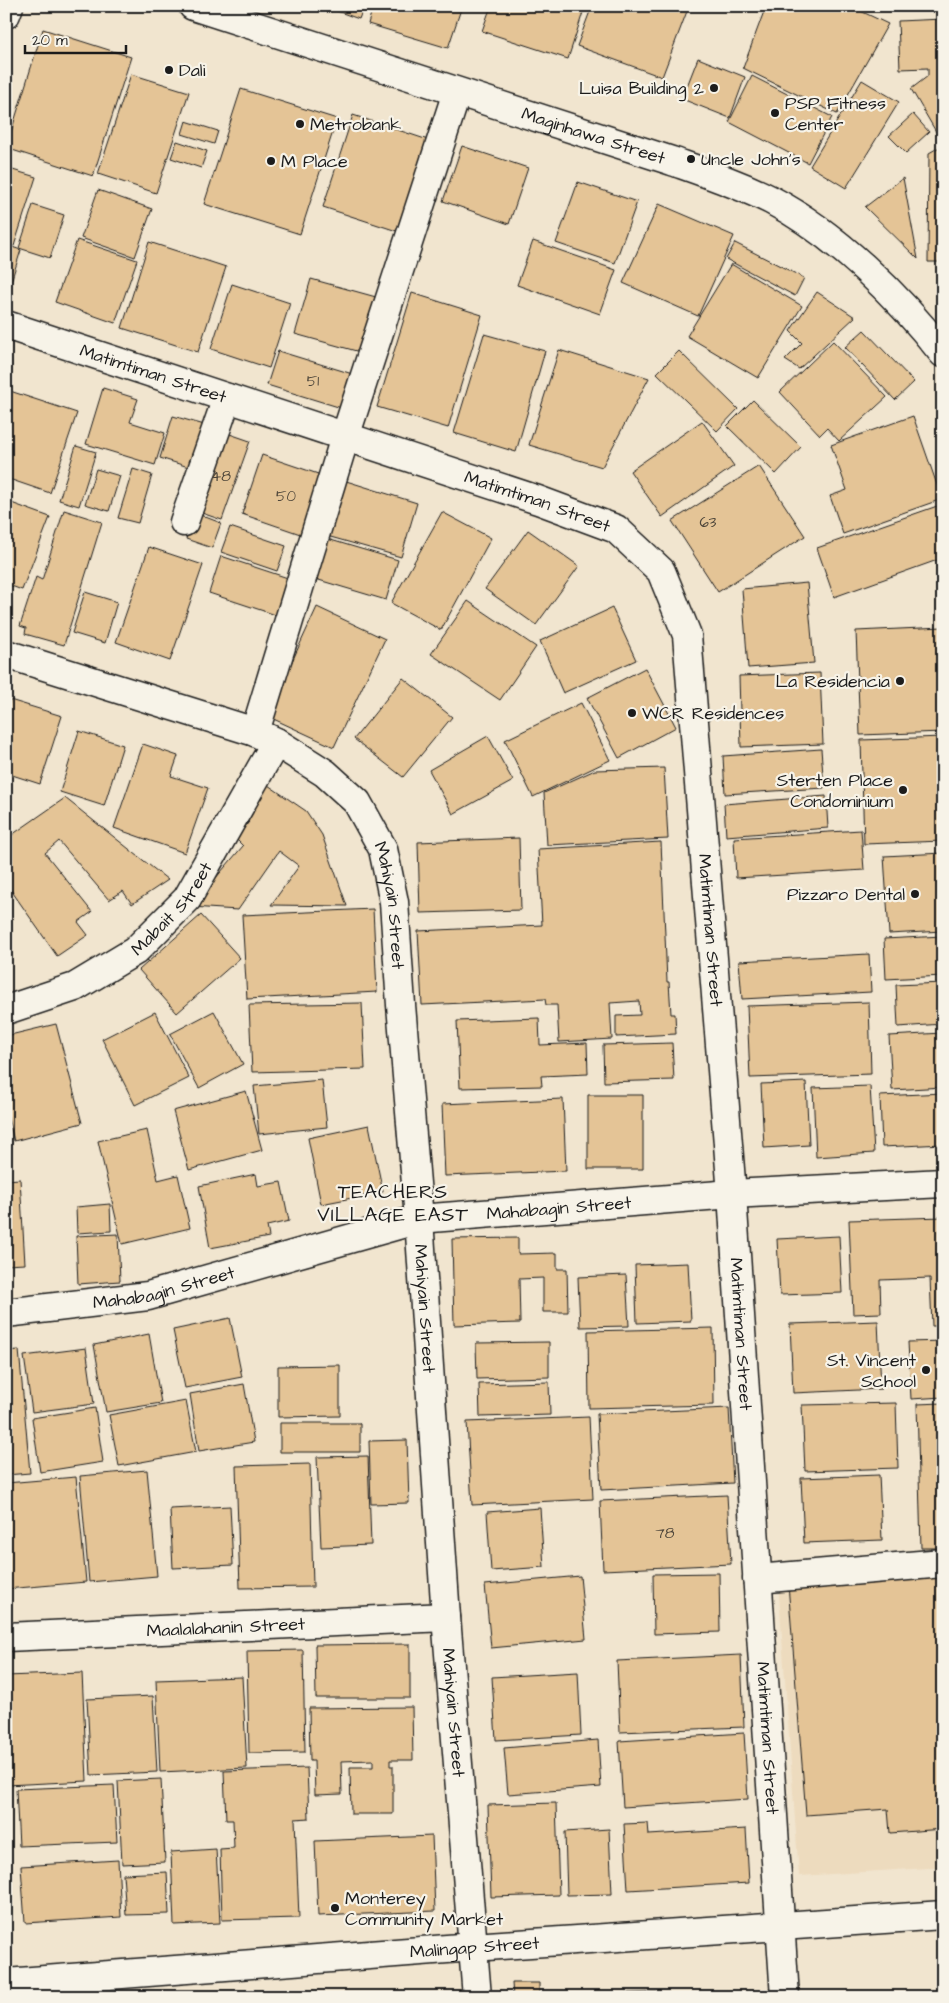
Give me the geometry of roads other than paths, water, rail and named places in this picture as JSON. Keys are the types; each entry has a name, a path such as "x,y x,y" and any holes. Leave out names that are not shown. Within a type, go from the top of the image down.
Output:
{"street":[{"path":"6,14 8,6"},
{"name":"Maginhawa Street","path":"193,6 730,181 773,201 836,242 917,321 943,353"},
{"name":"Mabait Street","path":"6,1010 74,988 135,951 187,899 266,737 345,437 458,92"},
{"name":"Matimtiman Street","path":"6,326 538,500 616,529 661,571 687,635 732,1194 785,1997"},
{"path":"184,522 227,398"},
{"name":"Mahiyain Street","path":"6,654 266,737 325,773 357,802 383,849 394,902 420,1219 446,1617 477,1997"},
{"name":"Mahabagin Street","path":"6,1313 148,1296 420,1219 732,1194 943,1183"},
{"path":"757,1579 943,1563"},
{"name":"Maalalahanin Street","path":"6,1638 446,1617"},
{"name":"Malingap Street","path":"6,1983 473,1947 943,1914"}],"place":[{"name":"Dali","path":"169,70"},
{"name":"Luisa Building 2","path":"714,88"},
{"name":"PSP Fitness Center","path":"775,113"},
{"name":"Metrobank","path":"300,124"},
{"name":"Uncle John's","path":"691,159"},
{"name":"M Place","path":"271,161"},
{"name":"La Residencia","path":"900,681"},
{"name":"WCR Residences","path":"632,713"},
{"name":"Sterten Place Condominium","path":"903,790"},
{"name":"Pizzaro Dental","path":"915,894"},
{"name":"St. Vincent School","path":"926,1370"},
{"name":"Monterey Community Market","path":"335,1908"}],"district":[{"name":"TEACHERS VILLAGE EAST","path":"393,1204"}]}
